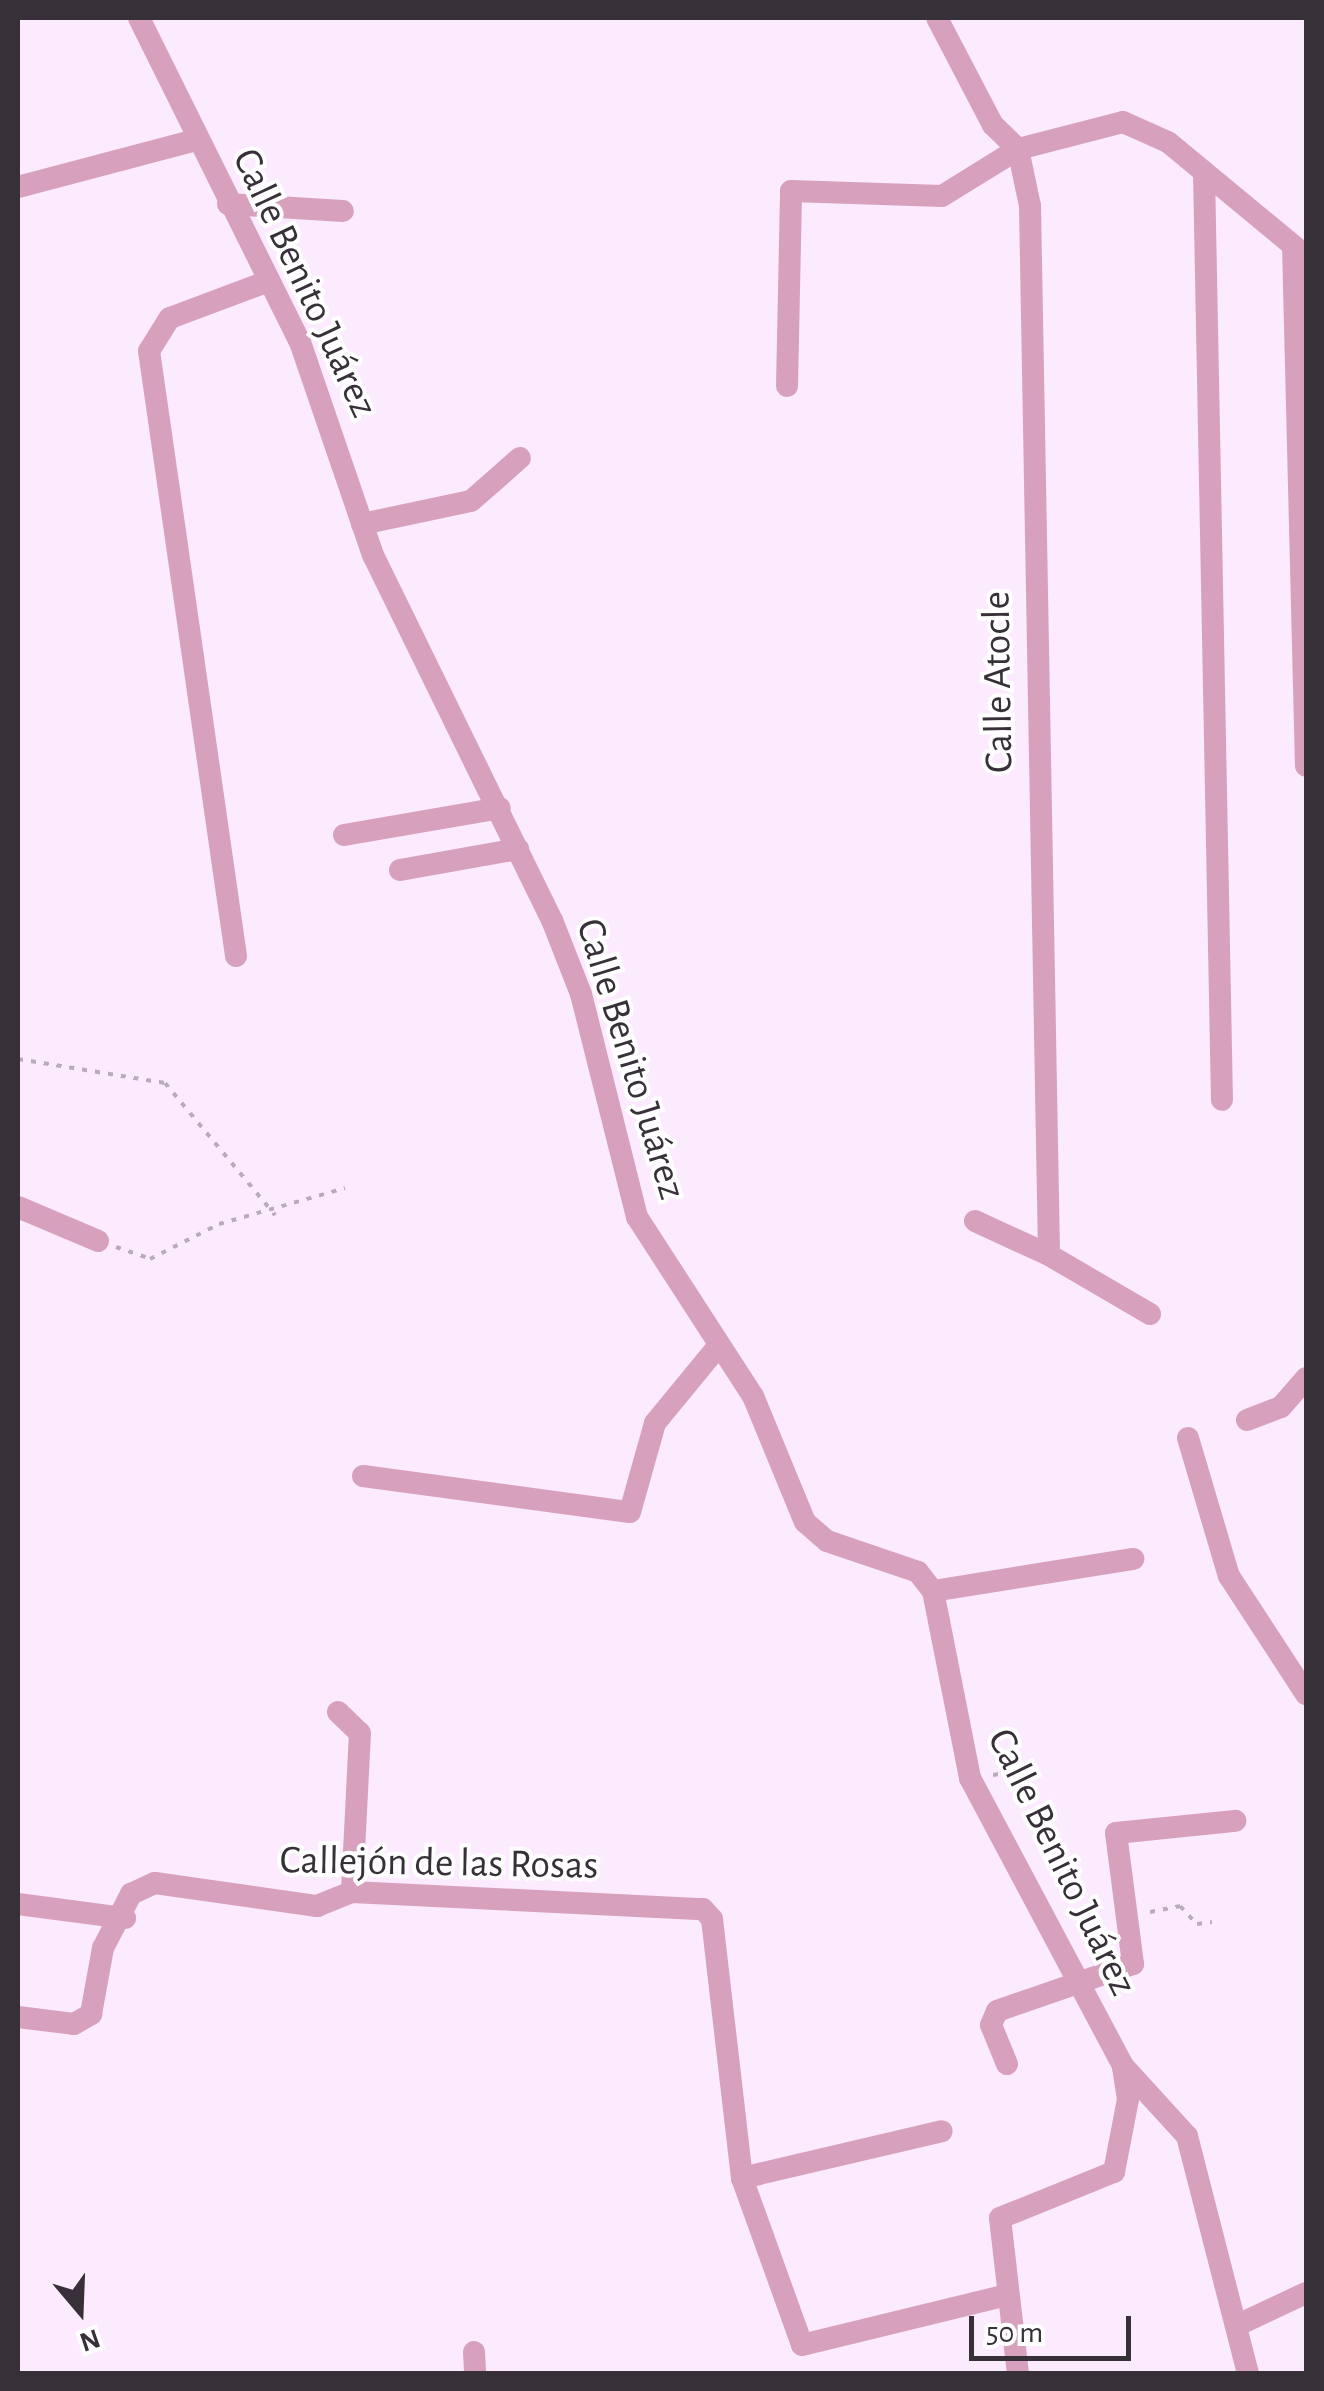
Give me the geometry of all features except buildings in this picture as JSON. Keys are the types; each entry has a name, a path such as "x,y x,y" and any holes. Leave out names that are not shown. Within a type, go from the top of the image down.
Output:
{"street":[{"name":"Calle Benito Juárez","path":"139,18 269,281 338,434 362,524 500,808 582,994 637,1217 762,1412 805,1522 827,1540 918,1572 932,1591 970,1778 1072,1981 1123,2066 1187,2136 1240,2324 1248,2374"},
{"name":"Calle Atocle","path":"937,18 993,125 1018,149 1030,206 1049,1255"},
{"path":"787,386 791,192 942,196 1018,149 1123,122 1145,125 1300,251 1306,766"},
{"path":"18,187 196,140"},
{"path":"1204,172 1222,1100"},
{"path":"228,204 343,211"},
{"path":"236,956 149,351 170,318 269,281"},
{"path":"362,524 471,501 520,458"},
{"path":"344,835 500,808"},
{"path":"400,870 518,849"},
{"path":"18,1207 98,1241"},
{"path":"975,1221 1049,1255 1150,1314"},
{"path":"363,1476 630,1512 655,1423 720,1345"},
{"path":"1247,1420 1281,1407 1306,1378"},
{"path":"1188,1438 1229,1576 1306,1694"},
{"path":"932,1591 1133,1559"},
{"path":"338,1712 360,1733 352,1892"},
{"path":"1007,2064 992,2026 997,2011 1072,1981 1133,1964 1116,1833 1235,1821"},
{"name":"Callejón de las Rosas","path":"18,2017 84,2021 104,1948 124,1918 131,1894 155,1882 317,1906 352,1892 689,1907 712,1920 742,2178"},
{"path":"18,1904 124,1918"},
{"path":"1018,2374 1000,2218 1114,2172 1128,2099 1123,2066"},
{"path":"942,2131 742,2178 802,2345 1007,2294"},
{"path":"1240,2324 1306,2293"}],"path":[{"path":"18,1058 165,1083 275,1215"},
{"path":"98,1241 150,1259 219,1224 275,1215 345,1188"},
{"path":"970,1778 1043,1767"},
{"path":"1126,1916 1180,1906 1197,1924 1212,1922"}]}
